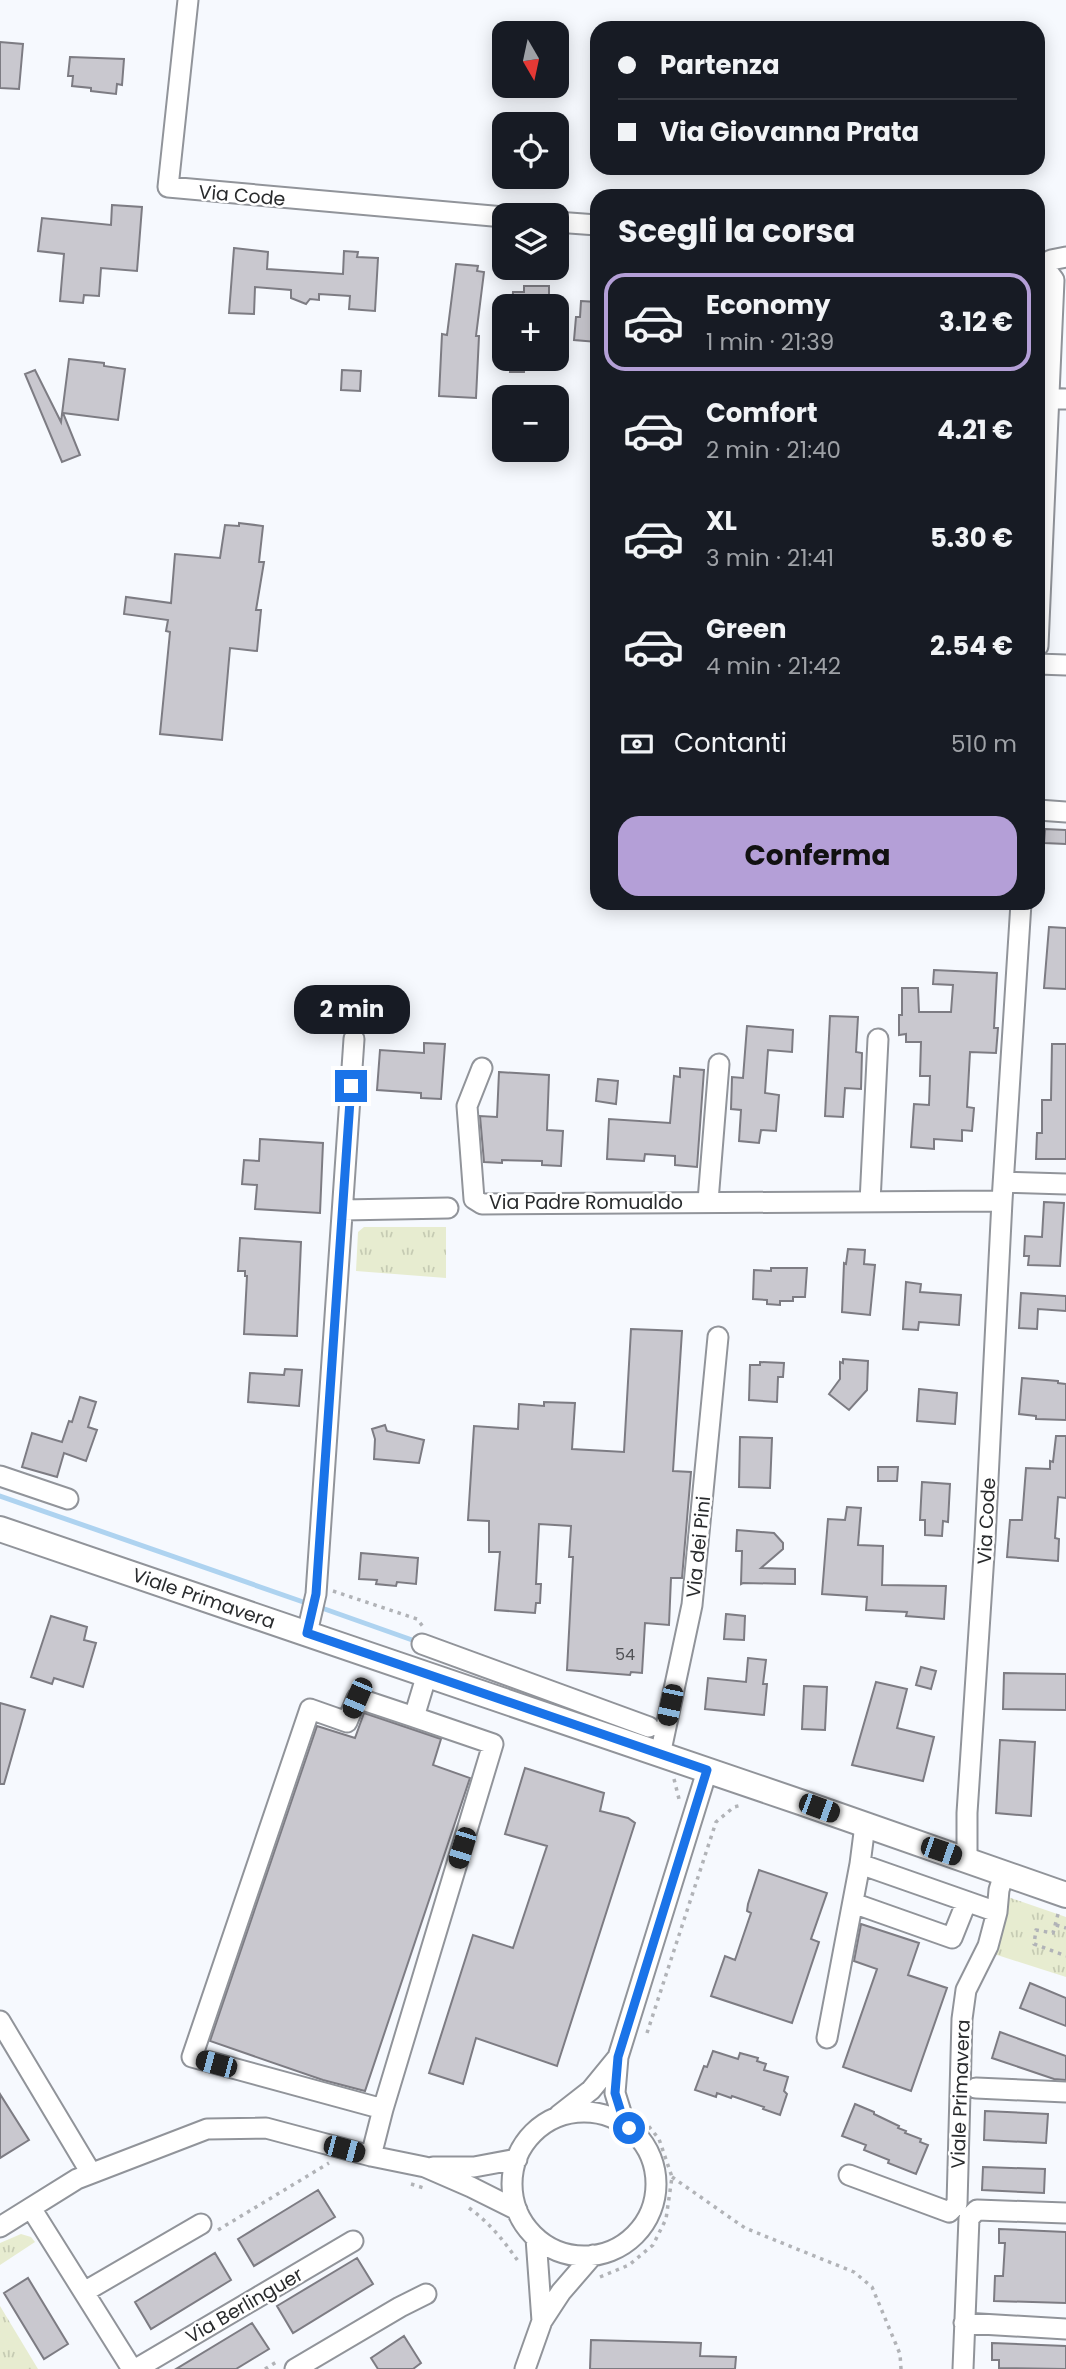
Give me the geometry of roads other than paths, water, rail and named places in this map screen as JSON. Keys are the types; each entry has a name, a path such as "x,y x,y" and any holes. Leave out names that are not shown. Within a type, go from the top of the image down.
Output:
{"main road":[{"name":"Viale Primavera","path":"0,1529 309,1628 494,1698 600,1722 660,1755 967,1860 1004,1874 1062,1903"}],"street":[{"name":"Via Code","path":"188,0 168,187 492,216"},
{"path":"569,223 590,224"},
{"path":"1045,264 1061,256 1066,257"},
{"path":"1045,270 1054,280 1057,398 1045,456"},
{"path":"1045,664 1066,665"},
{"path":"1045,810 1066,812"},
{"name":"Via Code","path":"967,1860 967,1813 1021,910"},
{"path":"309,1628 317,1591 354,1039"},
{"path":"870,1202 878,1039"},
{"name":"Via Padre Romualdo","path":"708,1201 719,1064"},
{"name":"Via Padre Romualdo","path":"482,1068 467,1105 474,1199 482,1204 870,1202 1003,1191"},
{"path":"1003,1191 1066,1184"},
{"path":"343,1210 449,1208"},
{"name":"Via dei Pini","path":"660,1755 692,1605 718,1337"},
{"path":"0,1476 68,1499"},
{"path":"422,1644 501,1673 600,1722 649,1727"},
{"path":"494,1698 501,1673"},
{"path":"414,1717 427,1674"},
{"path":"371,2156 493,1744 357,1698 347,1722 310,1709 192,2057 383,2109"},
{"path":"618,2057 590,2090 530,2137 517,2159 512,2184 517,2210 536,2238 567,2254 593,2255 614,2249 630,2239 645,2221 653,2203 656,2180 651,2158 632,2119 615,2093 618,2057 707,1770"},
{"path":"827,2038 865,1825"},
{"path":"860,1864 997,1912"},
{"name":"Viale Primavera","path":"849,2175 949,2212 957,2204 962,2019 974,1970 988,1946 1004,1874"},
{"path":"853,1903 952,1938 966,1903"},
{"path":"0,2021 91,2173"},
{"name":"Viale Primavera","path":"975,2088 1066,2092"},
{"path":"552,2120 571,2114 590,2113 632,2119"},
{"path":"0,2227 91,2173 207,2129 265,2128 371,2156 425,2167 474,2167 517,2159"},
{"path":"425,2167 517,2210"},
{"path":"31,2208 134,2369"},
{"path":"963,2369 969,2218 977,2210 1066,2213"},
{"path":"84,2292 207,2229"},
{"path":"536,2238 542,2321"},
{"name":"Via Berlinguer","path":"134,2369 353,2241"},
{"path":"525,2369 542,2321 561,2292 593,2255"},
{"path":"295,2369 400,2306 426,2294"},
{"path":"964,2323 1066,2329"}],"waterway":[{"path":"0,1496 309,1604"},
{"path":"319,1607 415,1641"}]}
